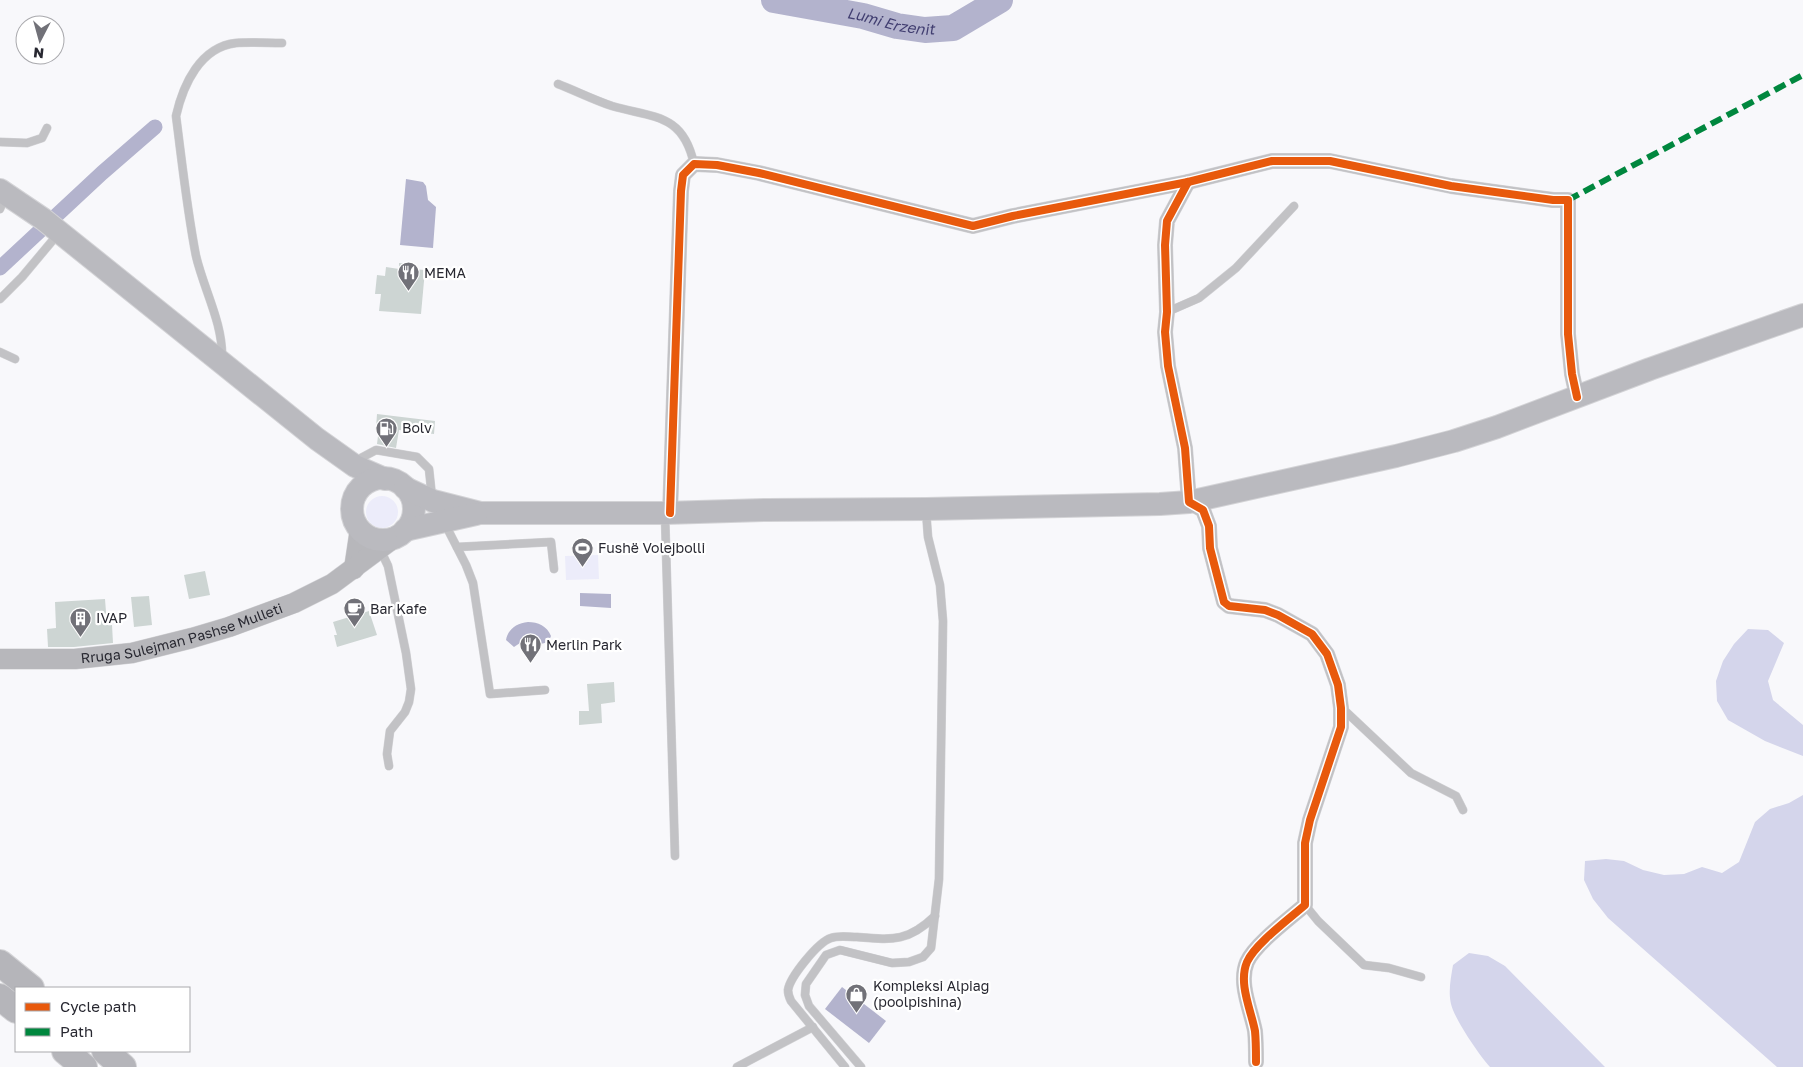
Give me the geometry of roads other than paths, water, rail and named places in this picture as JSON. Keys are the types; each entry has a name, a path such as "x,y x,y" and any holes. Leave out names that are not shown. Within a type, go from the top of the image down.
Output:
{"highway":[{"path":"0,963 30,987"},
{"path":"0,997 15,1009"},
{"path":"66,1052 84,1067"},
{"path":"105,1052 123,1067"}],"main road":[{"path":"2,198 32,211 317,439 356,466 394,480 405,488 433,501 480,513"},
{"path":"385,478 372,480 364,485 354,500 352,513 360,530 380,540 390,539 402,533 480,513 668,513 926,509 1189,502 1396,456 1454,441 1498,427 1650,369 1803,315"},
{"path":"317,439 358,492"},
{"path":"402,533 412,518 413,509 412,500 405,488"},
{"path":"354,569 360,530"},
{"name":"Rruga Sulejman Pashse Mulleti","path":"0,658 75,659 106,657 152,649 229,627 294,603 332,584 402,533"}],"street":[{"path":"668,513 681,191 684,175 694,164 717,165 759,172 973,226 1022,214 1188,182 1272,161 1330,161 1451,186 1552,200 1568,200 1568,334 1572,374 1577,397"},
{"path":"1188,182 1167,221 1165,245 1167,312 1165,332 1168,366 1185,448 1189,502 1203,510 1209,526 1210,548 1224,602 1229,606 1265,610 1312,634 1327,654 1332,666 1338,685 1341,708 1341,727 1304,843 1304,905 1253,952 1247,963 1244,976 1255,1031 1256,1062"}],"lane":[{"path":"222,363 223,347 220,329 206,293 196,256 176,116 180,98 200,61 217,49 234,43 282,43"},
{"path":"558,84 612,106 646,113 666,121 681,133 690,147 694,164"},
{"path":"0,142 26,143 42,138 47,128"},
{"path":"1167,312 1199,298 1236,268 1294,206"},
{"path":"0,299 22,277 57,230"},
{"path":"0,352 15,360"},
{"path":"356,466 362,458 376,450 416,457 429,469 433,501"},
{"path":"861,1067 810,1006 805,995 806,984 826,955 834,951 840,950 892,963 909,962 923,957 931,948 939,879 940,852 943,621 940,586 926,528 926,509"},
{"path":"668,513 675,856"},
{"path":"444,522 473,583 490,694 545,690"},
{"path":"457,546 551,542 554,568"},
{"path":"380,549 388,566 406,653 410,689 409,702 405,712 390,731 389,766"},
{"path":"1341,708 1411,773 1456,796 1463,810"},
{"path":"1304,905 1364,965 1389,968 1421,977"},
{"path":"845,1067 791,1001 788,994 790,982 817,946 832,937 899,938 912,934 922,928 935,916"},
{"path":"737,1067 813,1027"}],"waterway":[{"name":"Lumi Erzenit","path":"774,0 863,16 897,26 925,30 953,28 1000,0"},
{"path":"0,268 102,173 155,127"}],"place":[{"name":"MEMA","path":"408,292"},
{"name":"Bolv","path":"386,447"},
{"name":"Fushë Volejbolli","path":"582,567"},
{"name":"Bar Kafe","path":"354,628"},
{"name":"IVAP","path":"80,637"},
{"name":"Merlin Park","path":"530,664"},
{"name":"Kompleksi Alpiag (poolpishina)","path":"857,1013"}]}
